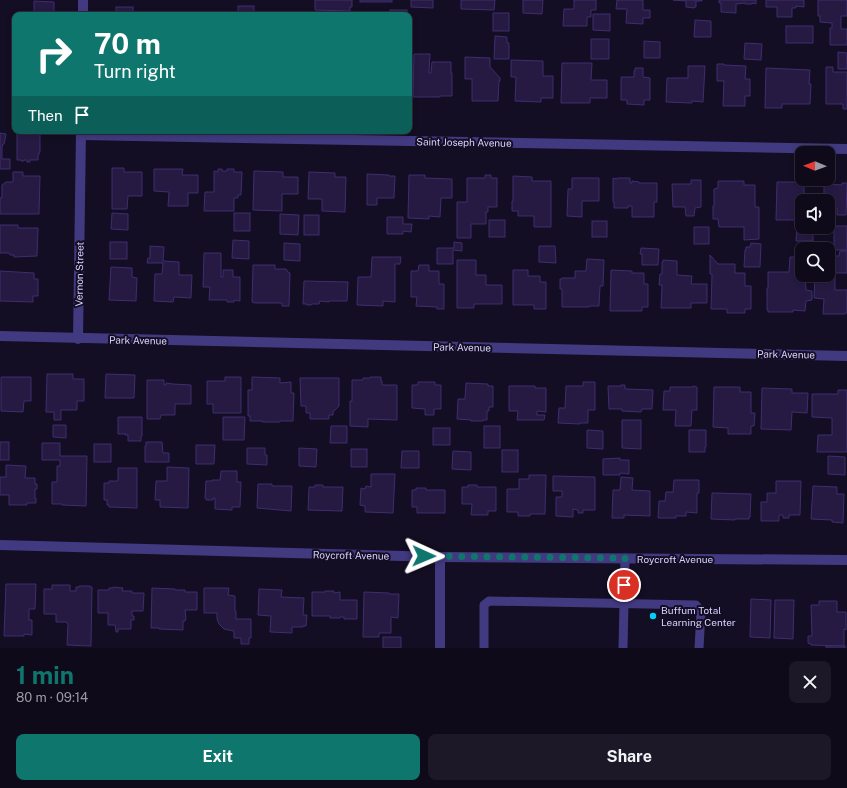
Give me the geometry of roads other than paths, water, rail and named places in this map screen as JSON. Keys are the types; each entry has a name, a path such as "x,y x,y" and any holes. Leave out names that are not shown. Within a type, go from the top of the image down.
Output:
{"street":[{"path":"83,12 84,0"},
{"name":"Vernon Street","path":"78,339 81,134"},
{"name":"Saint Joseph Avenue","path":"129,134 847,149"},
{"path":"0,336 78,339"},
{"name":"Park Avenue","path":"78,339 847,356"},
{"name":"Roycroft Avenue","path":"0,545 440,557 847,560"},
{"path":"440,557 440,648"}],"lane":[{"path":"623,648 625,558"},
{"path":"484,648 484,605 489,601 696,605 700,612 699,648"}],"place":[{"name":"Buffum Total Learning Center","path":"653,616"}]}
